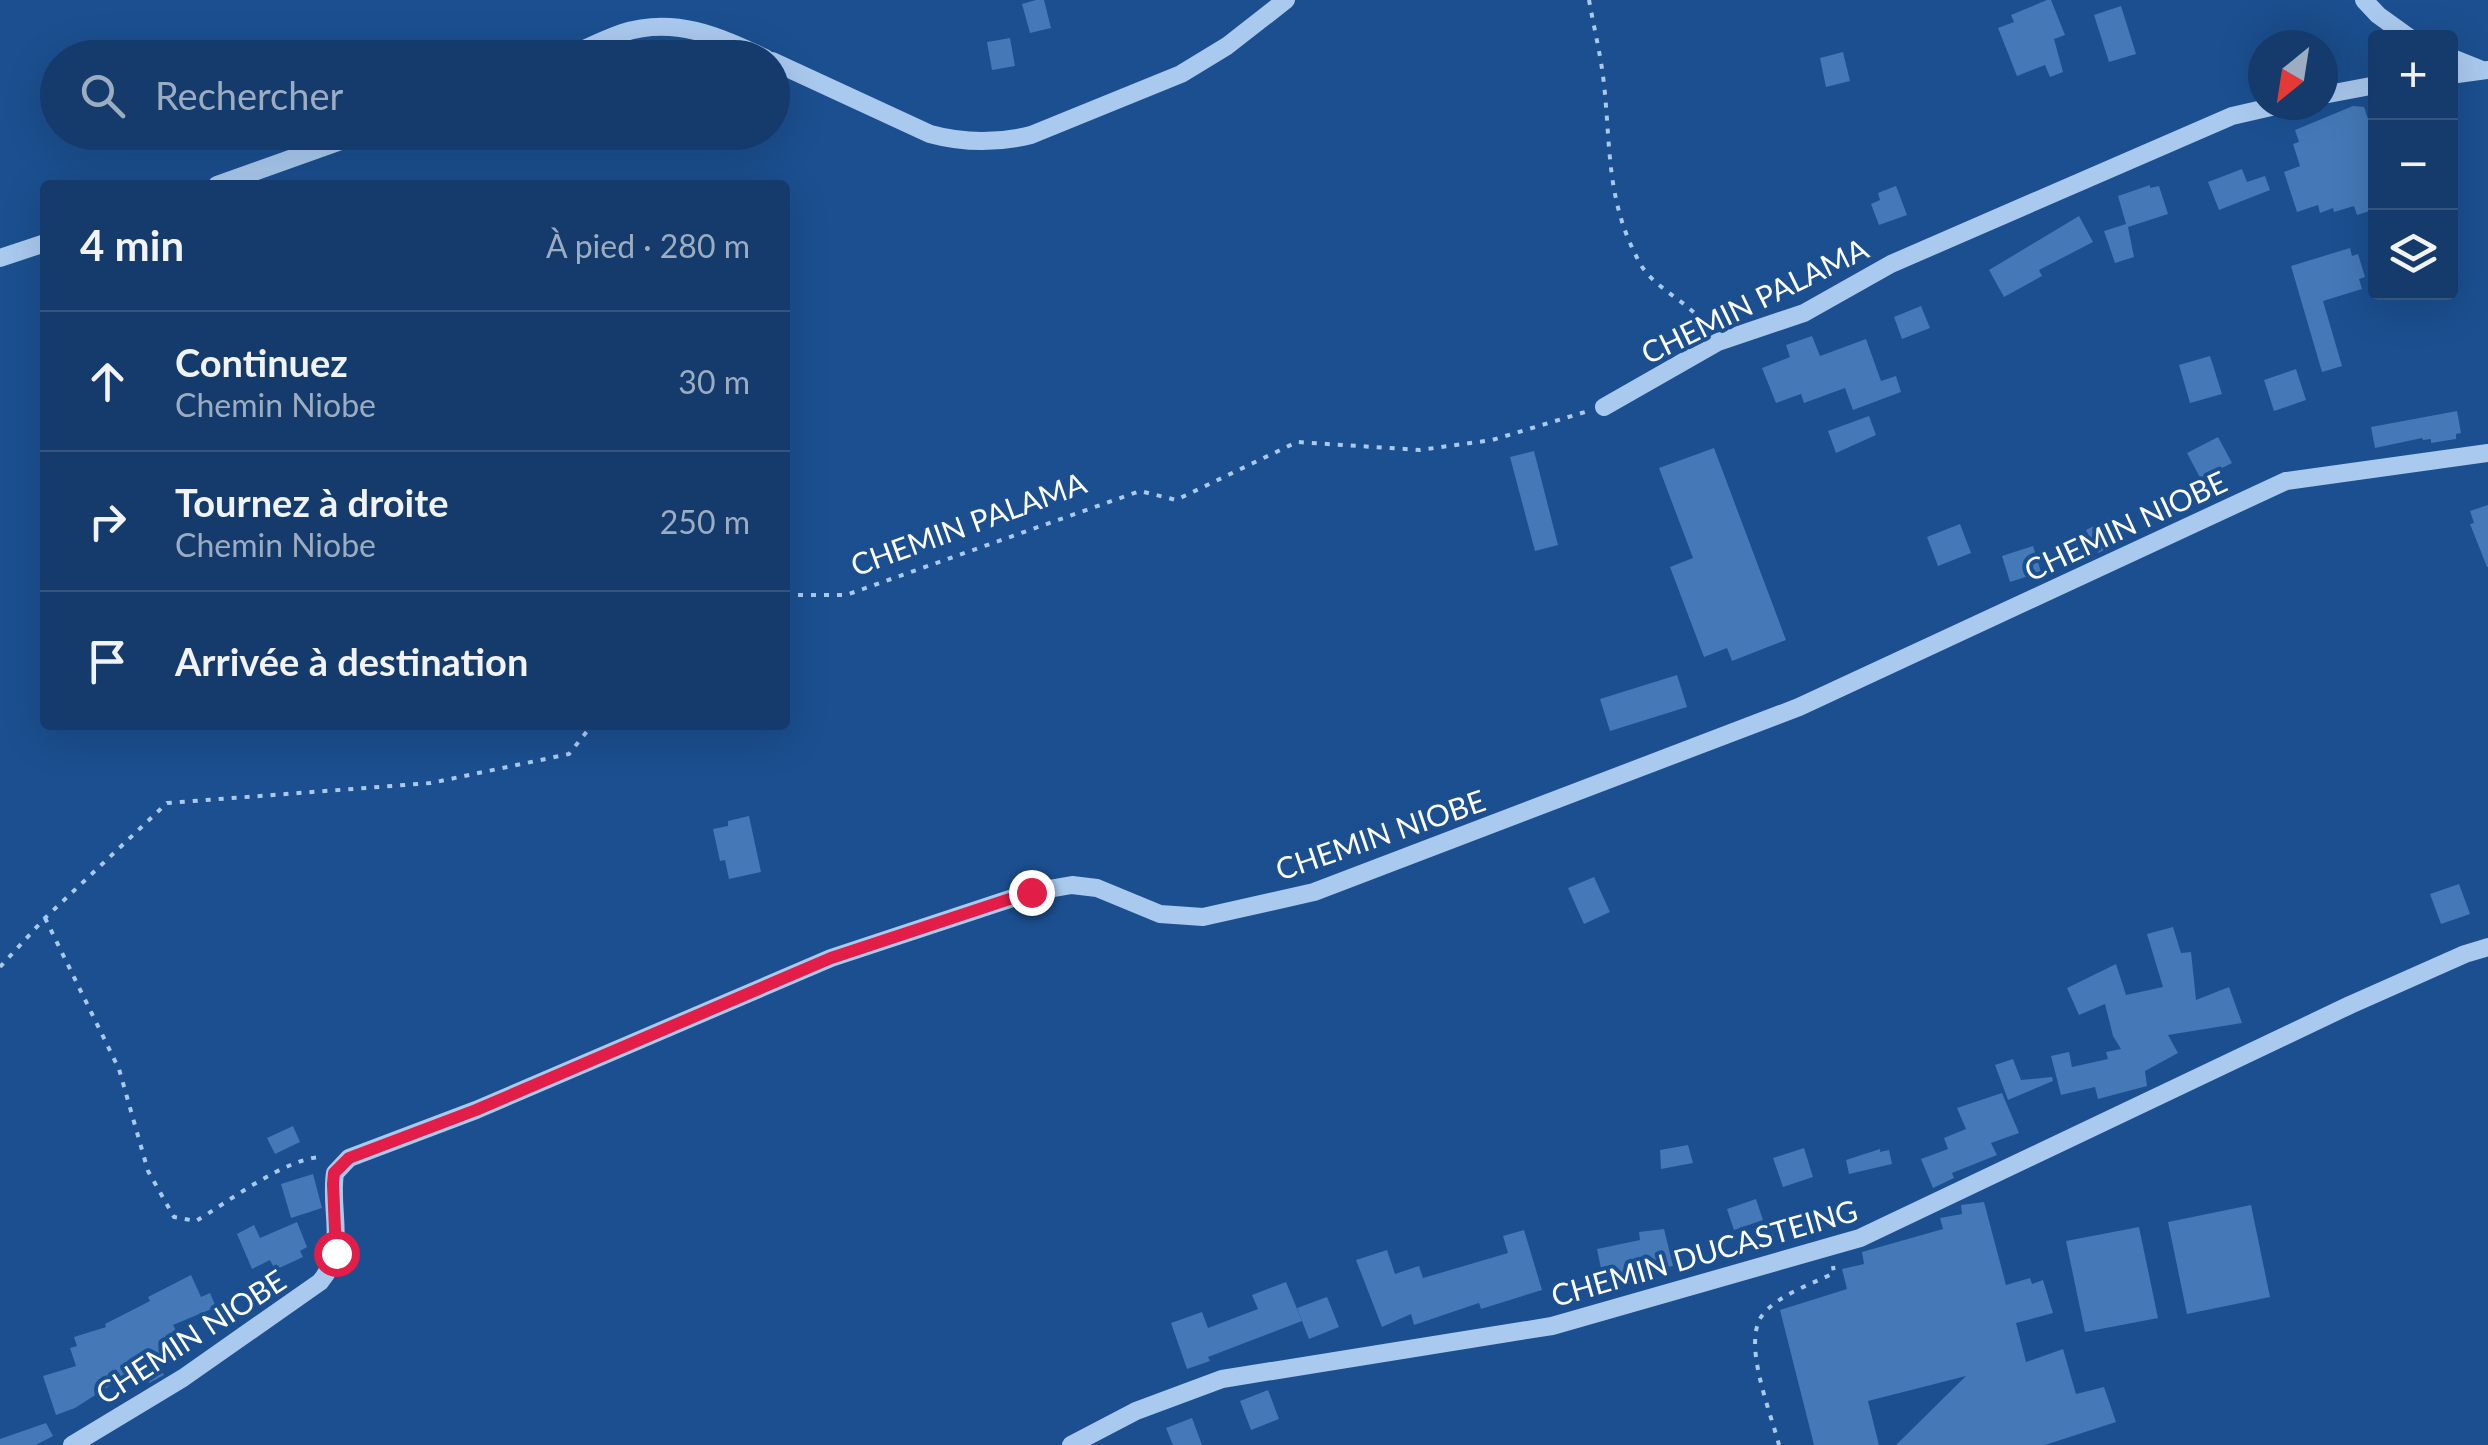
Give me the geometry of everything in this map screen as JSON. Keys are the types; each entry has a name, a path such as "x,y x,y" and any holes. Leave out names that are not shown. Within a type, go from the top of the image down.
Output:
{"street":[{"path":"790,69 930,134 1007,141 1032,135 1180,74 1227,46 1286,0"},
{"path":"2364,0 2400,30"},
{"path":"606,40 624,32 672,25 726,40"},
{"path":"2458,60 2487,70"},
{"path":"2458,74 2487,70"},
{"path":"2338,92 2368,87"},
{"name":"CHEMIN PALAMA","path":"1604,408 1718,342 1804,313 1891,264 2248,112"},
{"path":"232,180 316,150"},
{"path":"0,258 40,246"},
{"name":"CHEMIN NIOBE","path":"72,1445 183,1378 320,1282 332,1268 336,1253 334,1173 349,1158 476,1110 831,958 1031,892 1072,885 1096,888 1160,914 1203,917 1314,892 1799,707 2286,481 2488,453"},
{"name":"CHEMIN DUCASTEING","path":"1072,1445 1136,1411 1222,1379 1552,1326 1860,1238 2350,1005 2488,947"}],"path":[{"path":"1588,0 1604,82 1610,182 1625,230 1643,269 1699,315 1718,342"},
{"name":"CHEMIN PALAMA","path":"790,595 846,595 1140,491 1176,500 1296,442 1420,450 1492,440 1604,408"},
{"path":"0,967 45,918 167,803 432,784 569,754 588,730"},
{"path":"45,918 120,1069 148,1171 174,1217 196,1221 280,1171 316,1157 349,1158"},
{"path":"1779,1445 1753,1348 1761,1318 1780,1300 1834,1273 1832,1246"}],"building":[{"path":"1044,0 1051,28 1030,33 1022,4"},
{"path":"2051,0 2065,35 2054,39 2063,72 2050,77 2045,65 2017,76 1998,28 2014,22 2011,15"},
{"path":"2121,6 2136,54 2109,62 2094,15"},
{"path":"1010,38 1015,66 992,70 987,42"},
{"path":"1843,52 1850,81 1826,87 1820,58"},
{"path":"2353,106 2364,107 2368,119 2368,212 2357,215 2354,206 2320,213 2318,205 2297,212 2284,172 2300,166 2293,144 2299,142 2295,130 2319,120 2338,120 2338,112"},
{"path":"2242,169 2247,182 2265,176 2270,190 2219,210 2208,182"},
{"path":"2150,185 2159,186 2168,214 2128,227 2134,257 2115,263 2104,231 2126,224 2118,196"},
{"path":"1896,186 1907,215 1879,225 1871,204 1880,200 1878,193"},
{"path":"2079,216 2093,242 2039,270 2042,276 2004,297 1989,270"},
{"path":"2350,248 2352,256 2358,254 2365,277 2359,279 2362,289 2323,301 2342,366 2322,372 2291,266"},
{"path":"1921,306 1930,328 1902,339 1894,317"},
{"path":"1812,336 1820,356 1866,339 1881,381 1896,376 1901,392 1853,410 1845,388 1804,403 1801,394 1776,403 1762,368 1790,357 1786,345"},
{"path":"2210,356 2222,394 2190,403 2179,365"},
{"path":"2296,369 2306,400 2274,411 2264,380"},
{"path":"2457,411 2461,433 2456,434 2456,439 2431,443 2431,439 2422,438 2375,448 2371,427"},
{"path":"1869,416 1876,435 1836,453 1828,431"},
{"path":"2218,437 2232,463 2220,469 2223,475 2204,485 2187,453"},
{"path":"1714,448 1786,640 1732,661 1727,648 1704,657 1670,567 1693,558 1659,468"},
{"path":"1534,451 1558,545 1535,551 1510,457"},
{"path":"2488,505 2487,567 2470,524 2474,523 2470,511"},
{"path":"2111,517 2123,541 2098,553 2086,530"},
{"path":"1960,524 1971,553 1938,566 1927,537"},
{"path":"2033,546 2041,572 2010,582 2002,556"},
{"path":"1677,675 1687,707 1610,731 1600,699"},
{"path":"749,816 761,872 729,879 725,860 720,861 713,829"},
{"path":"1594,877 1610,912 1584,924 1568,888"},
{"path":"2459,884 2470,914 2441,924 2430,894"},
{"path":"2173,927 2181,953 2191,952 2196,1000 2229,987 2242,1023 2168,1035 2178,1053 2145,1071 2147,1086 2098,1099 2095,1087 2061,1095 2051,1056 2069,1052 2072,1067 2108,1059 2106,1052 2121,1049 2113,1036 2105,1004 2079,1015 2067,988 2116,964 2126,995 2163,987 2147,934"},
{"path":"2013,1059 2021,1080 2052,1077 2053,1081 2008,1100 1995,1065"},
{"path":"2002,1093 2019,1133 1991,1143 1997,1155 1952,1173 1954,1178 1933,1188 1921,1159 1948,1149 1944,1138 1966,1129 1957,1108"},
{"path":"293,1126 300,1142 275,1154 267,1138"},
{"path":"1688,1145 1693,1163 1661,1169 1660,1150"},
{"path":"1804,1148 1813,1177 1783,1187 1773,1158"},
{"path":"1880,1149 1889,1150 1892,1164 1849,1174 1846,1160"},
{"path":"313,1174 322,1208 291,1218 281,1184"},
{"path":"1756,1199 1763,1220 1734,1230 1727,1209"},
{"path":"1984,1202 2006,1285 2030,1278 2032,1284 2043,1280 2053,1313 2016,1323 2026,1362 2063,1349 2076,1394 2104,1387 2116,1422 2045,1445 1896,1445 1966,1376 1868,1401 1879,1445 1814,1445 1780,1310 1847,1289 1842,1269 1864,1264 1862,1252 1943,1229 1940,1218 1962,1214 1961,1205"},
{"path":"2251,1205 2270,1297 2187,1314 2168,1222"},
{"path":"297,1222 307,1247 300,1251 303,1257 275,1270 270,1260 252,1269 237,1234 254,1225 260,1238"},
{"path":"2139,1227 2158,1318 2085,1332 2066,1241"},
{"path":"1664,1229 1673,1266 1603,1278 1597,1249 1640,1240 1639,1232"},
{"path":"1524,1230 1542,1290 1481,1309 1479,1303 1414,1325 1411,1314 1382,1327 1356,1260 1387,1250 1395,1274 1419,1266 1423,1278 1508,1253 1503,1236"},
{"path":"191,1275 201,1297 210,1293 216,1307 173,1325 188,1353 160,1368 164,1375 149,1383 142,1371 56,1415 43,1376 76,1366 70,1348 77,1346 74,1337 106,1327 105,1324 150,1301 148,1297"},
{"path":"1286,1282 1302,1321 1187,1369 1171,1323 1202,1312 1208,1328 1258,1309 1252,1295"},
{"path":"1327,1297 1339,1327 1309,1339 1297,1308"},
{"path":"1268,1390 1279,1419 1251,1430 1240,1401"},
{"path":"1192,1418 1202,1445 1173,1445 1166,1428"},
{"path":"46,1423 53,1436 36,1445 0,1445 0,1439"}],"route":[{"path":"336,1253 334,1173 349,1158 476,1110 831,958 1031,892"}]}
